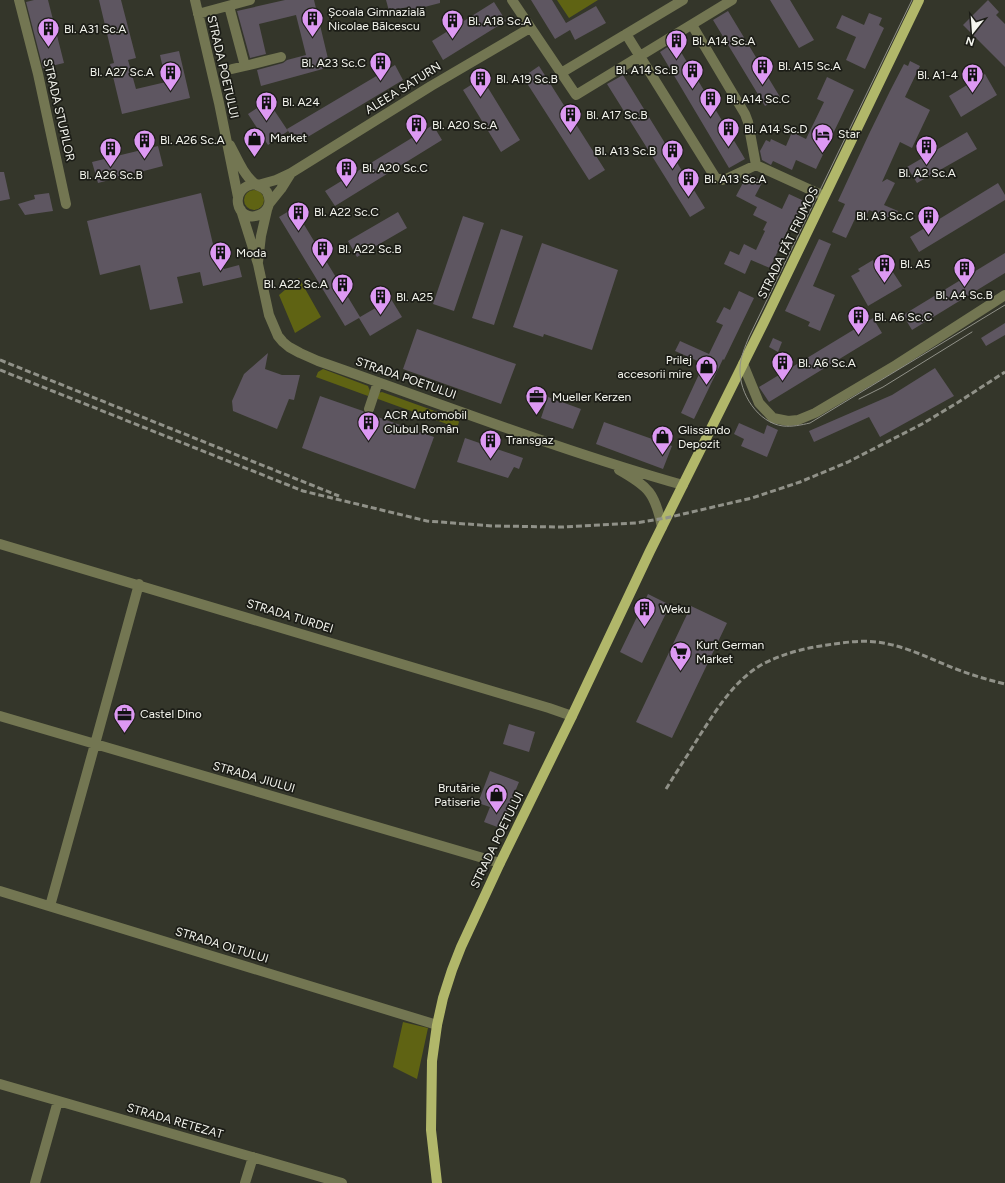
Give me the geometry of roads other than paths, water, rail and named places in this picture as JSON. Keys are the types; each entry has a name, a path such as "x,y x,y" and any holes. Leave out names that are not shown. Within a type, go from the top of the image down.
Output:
{"main road":[{"name":"STRADA FĂT FRUMOS","path":"913,12 914,0"},
{"name":"STRADA FĂT FRUMOS","path":"683,485 919,0"},
{"name":"STRADA POETULUI","path":"437,1183 432,1149 430,1102 432,1061 437,1025 452,970 500,863 683,485"}],"street":[{"name":"STRADA STUPILOR","path":"19,0 44,101 66,204"},
{"name":"STRADA POETULUI","path":"195,0 227,140 229,158 238,197 238,206 241,210 258,264 269,314 278,336 283,342 300,353 378,382 602,460 683,485"},
{"path":"198,14 250,0"},
{"path":"512,0 576,95 732,0"},
{"path":"561,73 681,0"},
{"path":"229,6 244,66"},
{"path":"692,25 745,114 748,122 756,165"},
{"name":"ALEEA SATURN","path":"257,185 276,180 291,173 431,86 530,28"},
{"path":"626,34 715,177 726,180 756,165"},
{"path":"232,69 281,57"},
{"name":"STRADA POETULUI","path":"227,140 242,168 257,185 265,189 268,194 268,207 261,236 258,264"},
{"path":"756,165 824,196"},
{"name":"ALEEA SATURN","path":"268,207 291,173"},
{"path":"238,197 239,193 246,186 257,185"},
{"path":"241,210 248,216 252,216 263,214 268,207"},
{"path":"743,364 759,402 773,418 788,421 798,420 815,413 896,365 1005,295"},
{"path":"369,409 378,382"},
{"name":"STRADA POETULUI","path":"602,460 628,475 646,488 653,496 656,503 662,527"},
{"name":"STRADA TURDEI","path":"0,544 139,584 572,716"},
{"path":"50,906 139,584"},
{"name":"STRADA JIULUI","path":"0,716 500,863"},
{"name":"STRADA OLTULUI","path":"0,891 437,1025"},
{"name":"STRADA RETEZAT","path":"0,1084 342,1183"},
{"path":"35,1183 58,1101"},
{"path":"245,1183 253,1157"}],"tram line":[{"path":"912,0 749,337 740,365 743,388 747,397 758,413 774,424 790,426 810,423 1005,305"},
{"path":"859,399 883,387 972,332"}],"railway":[{"path":"0,360 339,496"},
{"path":"0,370 303,491 427,521 493,526 563,527 636,523 666,518 752,498 800,482 848,462 922,424 1005,372"},
{"path":"666,789 713,715 734,687 761,665 793,652 842,643 865,641 880,642 906,649 962,671 1005,684"}],"place":[{"name":"Școala Gimnazială Nicolae Bălcescu","path":"313,38"},
{"name":"Bl. A18 Sc.A","path":"453,40"},
{"name":"Bl. A31 Sc.A","path":"49,48"},
{"name":"Bl. A14 Sc.A","path":"676,60"},
{"name":"Bl. A23 Sc.C","path":"381,82"},
{"name":"Bl. A15 Sc.A","path":"763,86"},
{"name":"Bl. A14 Sc.B","path":"693,90"},
{"name":"Bl. A27 Sc.A","path":"170,92"},
{"name":"Bl. A1-4","path":"973,94"},
{"name":"Bl. A19 Sc.B","path":"481,98"},
{"name":"Bl. A14 Sc.C","path":"710,118"},
{"name":"Bl. A24","path":"267,122"},
{"name":"Bl. A17 Sc.B","path":"571,134"},
{"name":"Bl. A20 Sc.A","path":"417,144"},
{"name":"Bl. A14 Sc.D","path":"728,148"},
{"name":"Star","path":"823,154"},
{"name":"Market","path":"254,158"},
{"name":"Bl. A26 Sc.A","path":"144,160"},
{"name":"Bl. A2 Sc.A","path":"927,166"},
{"name":"Bl. A26 Sc.B","path":"111,168"},
{"name":"Bl. A13 Sc.B","path":"672,170"},
{"name":"Bl. A20 Sc.C","path":"347,188"},
{"name":"Bl. A13 Sc.A","path":"689,198"},
{"name":"Bl. A22 Sc.C","path":"299,232"},
{"name":"Bl. A3 Sc.C","path":"929,236"},
{"name":"Bl. A22 Sc.B","path":"322,268"},
{"name":"Moda","path":"221,272"},
{"name":"Bl. A5","path":"884,284"},
{"name":"Bl. A4 Sc.B","path":"964,288"},
{"name":"Bl. A22 Sc.A","path":"343,304"},
{"name":"Bl. A25","path":"380,316"},
{"name":"Bl. A6 Sc.C","path":"858,336"},
{"name":"Bl. A6 Sc.A","path":"783,382"},
{"name":"Prilej accesorii mire","path":"707,386"},
{"name":"Mueller Kerzen","path":"536,416"},
{"name":"ACR Automobil Clubul Român","path":"368,442"},
{"name":"Glissando Depozit","path":"662,456"},
{"name":"Transgaz","path":"490,460"},
{"name":"Weku","path":"645,628"},
{"name":"Kurt German Market","path":"681,672"},
{"name":"Castel Dino","path":"125,734"},
{"name":"Brutărie Patiserie","path":"496,814"}]}
